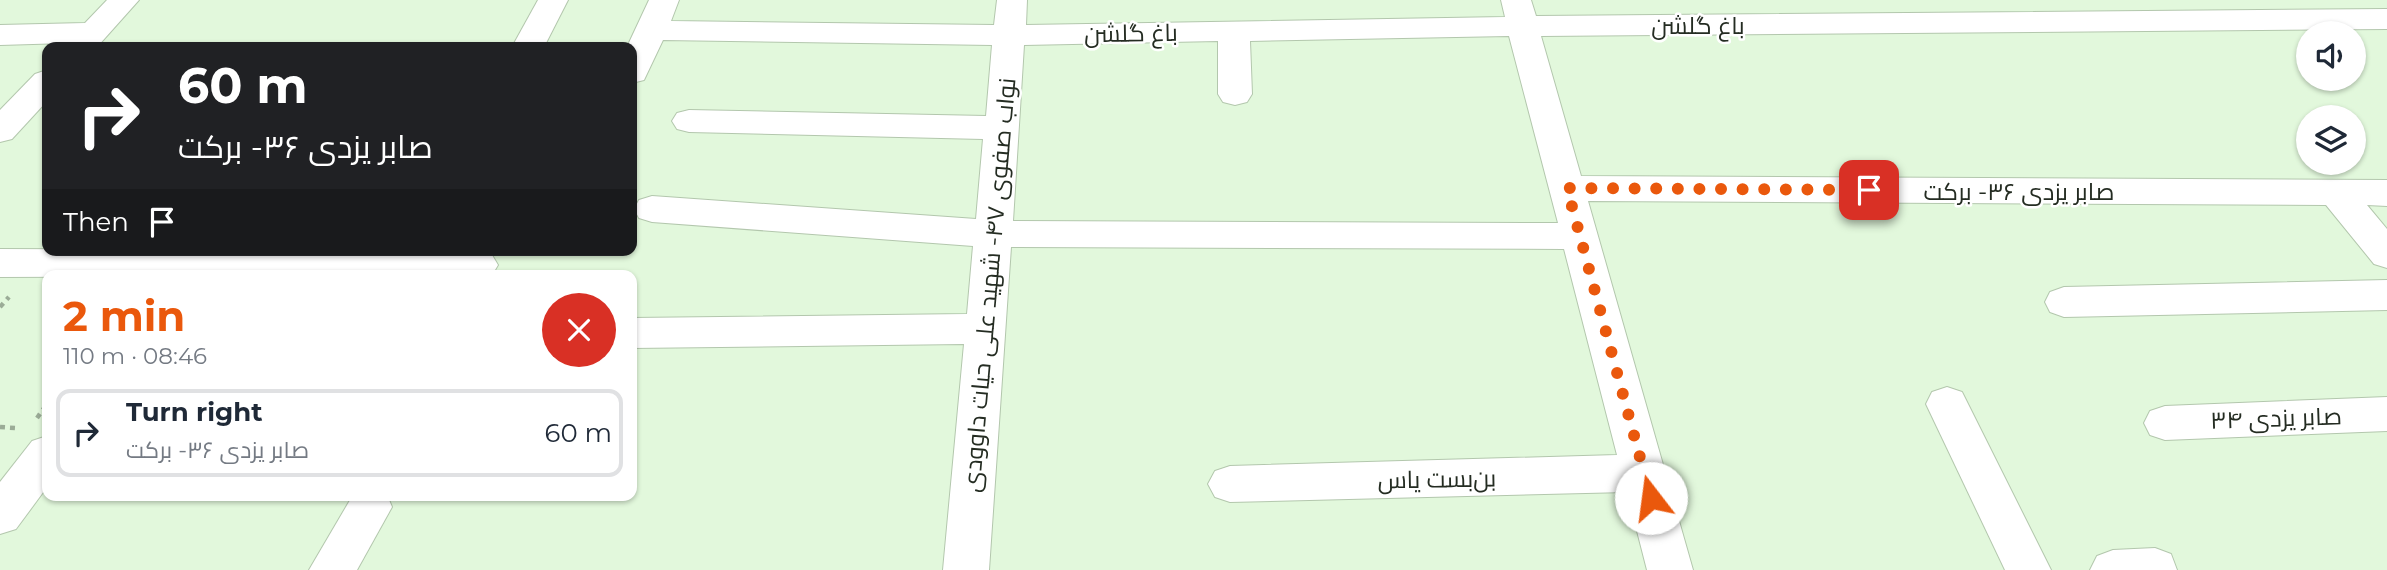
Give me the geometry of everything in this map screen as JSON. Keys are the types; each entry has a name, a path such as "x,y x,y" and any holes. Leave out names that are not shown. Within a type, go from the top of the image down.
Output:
{"street":[{"path":"0,35 87,40 124,0"},
{"path":"531,42 553,0"},
{"path":"637,62 664,0"},
{"path":"1519,13 1671,570"},
{"name":"باغ گلشن","path":"651,30 1010,17 1234,31 1519,13 2387,19"},
{"name":"نواب صفوی ۴۷- شهید علی حیات داوودی","path":"966,570 1010,17"},
{"path":"1234,31 1235,94"},
{"path":"0,131 26,93"},
{"path":"689,121 1001,128"},
{"name":"صابر یزدی ۳۶- برکت","path":"1567,188 2387,193"},
{"path":"2336,192 2387,254"},
{"path":"652,209 993,234 1580,236"},
{"path":"0,263 190,270 480,263"},
{"path":"2064,302 2387,295"},
{"path":"637,333 985,329"},
{"path":"1947,404 2028,570"},
{"name":"صابر یزدی ۳۴","path":"2165,423 2387,414"},
{"path":"0,515 42,460"},
{"name":"بن‌بست یاس","path":"1230,484 1644,473"},
{"path":"332,570 370,507"}],"route":[{"path":"1651,498 1567,188 1869,190"}]}
